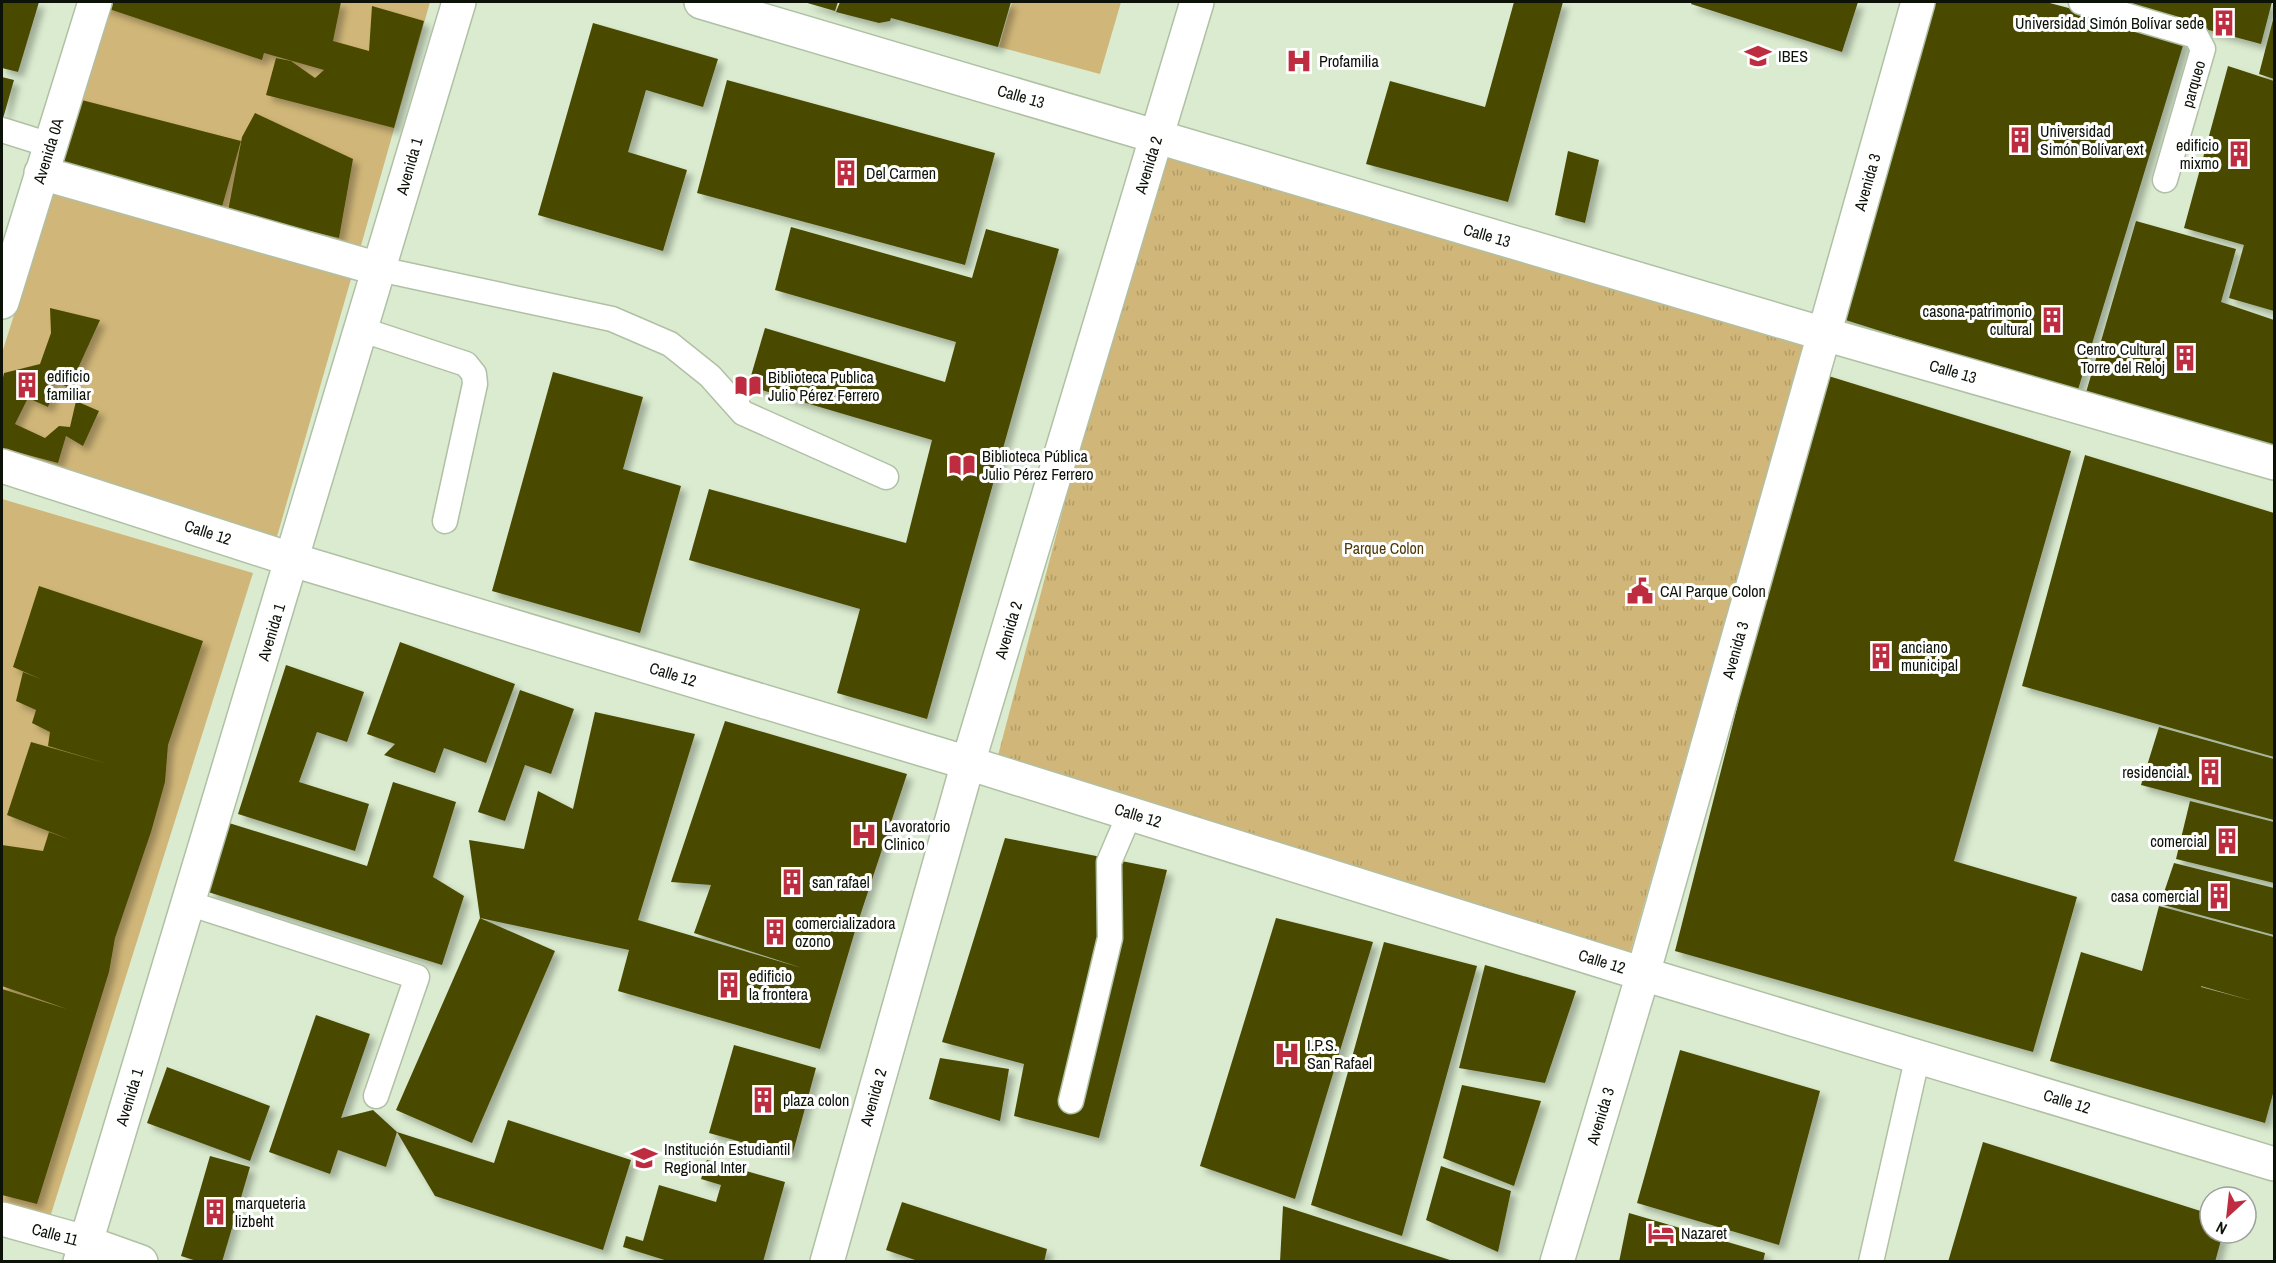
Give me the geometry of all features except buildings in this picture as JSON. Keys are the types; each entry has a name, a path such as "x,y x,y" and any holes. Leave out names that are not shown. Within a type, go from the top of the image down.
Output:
{"street":[{"name":"Avenida 0A","path":"2,302 95,2"},
{"name":"Avenida 1","path":"83,1252 459,2"},
{"name":"Calle 13","path":"700,2 1824,334 2274,463"},
{"name":"Avenida 2","path":"827,1262 969,763 1197,2"},
{"name":"Avenida 3","path":"1557,1262 1643,974 1918,2"},
{"path":"46,159 379,269"},
{"name":"Calle 12","path":"2,466 293,560 969,763 1643,974 2274,1164"},
{"name":"Calle 11","path":"2,1219 83,1252 141,1262"}],"lane":[{"name":"parqueo","path":"2081,2 2196,36 2202,42 2204,49 2165,180"},
{"path":"2,130 46,159"},
{"path":"379,269 612,319 670,344 710,376 743,412 886,477"},
{"path":"360,329 466,363 474,374 475,384 445,521"},
{"path":"1071,1101 1110,938 1109,862 1130,813"},
{"path":"188,903 417,977 376,1096"},
{"path":"1871,1262 1918,1055"}],"green space":[{"path":"102,2 430,2 360,249 50,163"},
{"path":"1012,2 1121,2 1100,74 999,47"},
{"name":"Parque Colon","path":"1159,146 1804,343 1629,957 996,763"},
{"path":"54,188 353,272 274,547 2,465 2,353"},
{"path":"2,499 253,573 46,1230 2,1216"}],"place":[{"name":"Universidad Simón Bolívar sede","path":"2224,23"},
{"name":"IBES","path":"1758,56"},
{"name":"Profamilia","path":"1299,61"},
{"name":"Universidad Simón Bolívar ext","path":"2020,140"},
{"name":"edificio mixmo","path":"2239,154"},
{"name":"Del Carmen","path":"846,173"},
{"name":"casona-patrimonio cultural","path":"2052,320"},
{"name":"Centro Cultural Torre del Reloj","path":"2185,358"},
{"name":"edificio familiar","path":"27,385"},
{"name":"Biblioteca Publica Julio Pérez Ferrero","path":"748,386"},
{"name":"Biblioteca Pública Julio Pérez Ferrero","path":"962,465"},
{"name":"CAI Parque Colon","path":"1640,591"},
{"name":"anciano municipal","path":"1881,656"},
{"name":"residencial.","path":"2210,772"},
{"name":"Lavoratorio Clinico","path":"864,835"},
{"name":"comercial","path":"2227,841"},
{"name":"san rafael","path":"792,882"},
{"name":"casa comercial","path":"2219,896"},
{"name":"comercializadora ozono","path":"775,932"},
{"name":"edificio la frontera","path":"729,985"},
{"name":"I.P.S. San Rafael","path":"1287,1054"},
{"name":"plaza colon","path":"763,1100"},
{"name":"Institución Estudiantil Regional Inter","path":"644,1158"},
{"name":"marqueteria lizbeht","path":"215,1212"},
{"name":"Nazaret","path":"1661,1233"}]}
